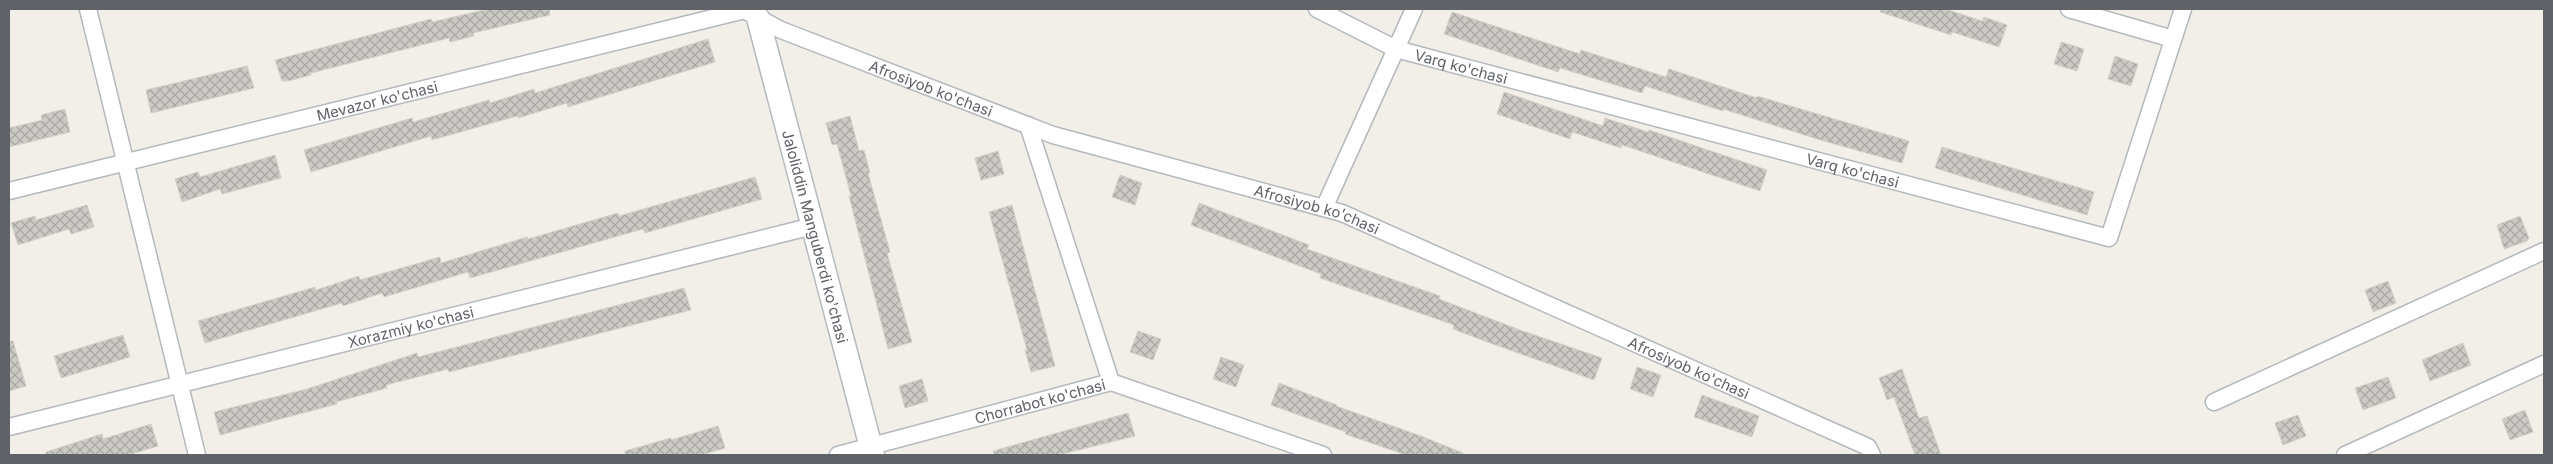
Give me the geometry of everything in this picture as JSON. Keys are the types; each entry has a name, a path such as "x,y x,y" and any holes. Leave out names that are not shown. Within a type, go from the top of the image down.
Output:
{"street":[{"path":"88,9 127,162 197,455"},
{"name":"Varq ko'chasi","path":"1317,9 1396,49 2109,238 2183,9"},
{"name":"Varq ko'chasi","path":"1324,208 1414,9"},
{"path":"2069,9 2173,39"},
{"name":"Mevazor ko'chasi","path":"9,191 749,12"},
{"name":"Afrosiyob ko'chasi","path":"749,12 781,30 1053,135 1324,208 1351,217 1868,447 1872,455"},
{"name":"Jaloliddin Manguberdi ko'chasi","path":"749,12 813,226 872,451"},
{"path":"1028,125 1111,382"},
{"name":"Xorazmiy ko'chasi","path":"9,427 813,226"},
{"path":"2214,402 2544,251"},
{"path":"2345,455 2544,364"},
{"name":"Chorrabot ko'chasi","path":"838,455 872,451 1111,382 1323,455"}],"building":[{"path":"488,9 549,9 550,15 473,33 474,36 450,42 449,38 311,73 311,75 288,81 282,81 275,60 431,19 432,22"},
{"path":"1881,9 1945,9 1982,21 1984,17 2007,25 1999,47 1952,32 1951,35 1880,12"},
{"path":"1452,12 1580,54 1581,50 1666,77 1669,69 1757,98 1757,96 1909,141 1902,163 1817,139 1723,109 1723,111 1645,86 1642,93 1560,68 1558,72 1444,34"},
{"path":"708,39 715,62 568,107 567,103 518,118 517,116 432,140 431,136 311,172 304,150 412,118 413,122 489,100 490,103 534,89 535,93"},
{"path":"2061,42 2084,49 2077,71 2054,64"},
{"path":"2115,56 2138,64 2131,86 2108,79"},
{"path":"247,66 254,88 151,113 146,90"},
{"path":"1504,92 1603,126 1605,118 1648,132 1649,130 1767,170 1760,191 1622,145 1621,148 1572,132 1570,139 1497,114"},
{"path":"65,109 70,132 9,147 9,128 42,120 41,115"},
{"path":"850,116 859,151 864,150 870,173 868,173 890,252 887,253 912,342 888,349 837,144 832,145 826,123"},
{"path":"1942,147 2094,192 2087,215 1935,168"},
{"path":"998,151 1004,174 981,180 975,158"},
{"path":"275,155 281,178 222,194 220,189 182,202 175,179 198,172 200,177"},
{"path":"1120,175 1142,183 1135,205 1112,197"},
{"path":"755,177 762,199 645,233 643,229 470,278 468,272 384,297 382,293 343,306 342,303 205,343 198,321 315,287 316,290 359,276 360,280 440,257 441,263 527,237 528,239 618,213 619,216"},
{"path":"1199,203 1309,245 1307,249 1440,296 1439,299 1520,330 1602,358 1594,380 1453,329 1454,325 1320,278 1321,274 1191,225"},
{"path":"87,205 94,227 71,234 69,229 18,245 11,223 35,216 36,220"},
{"path":"1012,205 1055,366 1031,372 1025,350 1027,350 989,212"},
{"path":"2520,216 2529,238 2527,241 2504,249 2497,225"},
{"path":"2388,281 2396,303 2373,312 2365,290"},
{"path":"684,288 691,310 449,372 448,369 386,385 387,388 336,402 337,404 220,435 214,412 307,389 417,353 418,357"},
{"path":"1138,331 1161,339 1153,360 1130,352"},
{"path":"123,335 130,357 61,378 54,356"},
{"path":"9,341 13,341 26,386 9,391"},
{"path":"2463,343 2471,365 2430,381 2422,360"},
{"path":"1221,357 1244,365 1236,387 1213,379"},
{"path":"1637,367 1661,375 1653,397 1630,389"},
{"path":"1902,369 1919,418 1927,416 1941,455 1915,455 1894,397 1887,400 1879,378"},
{"path":"2388,377 2396,398 2363,410 2355,388"},
{"path":"922,379 928,401 905,408 899,386"},
{"path":"1279,383 1463,453 1462,455 1406,455 1345,434 1346,432 1271,405"},
{"path":"1702,395 1759,416 1752,437 1694,417"},
{"path":"2525,410 2533,432 2510,440 2502,419"},
{"path":"1128,413 1135,436 1058,455 994,455 993,451"},
{"path":"2298,415 2306,436 2283,445 2275,423"},
{"path":"151,424 158,446 128,455 46,455 46,452 102,434 103,439"},
{"path":"718,426 725,448 701,455 625,455 625,451"}]}
